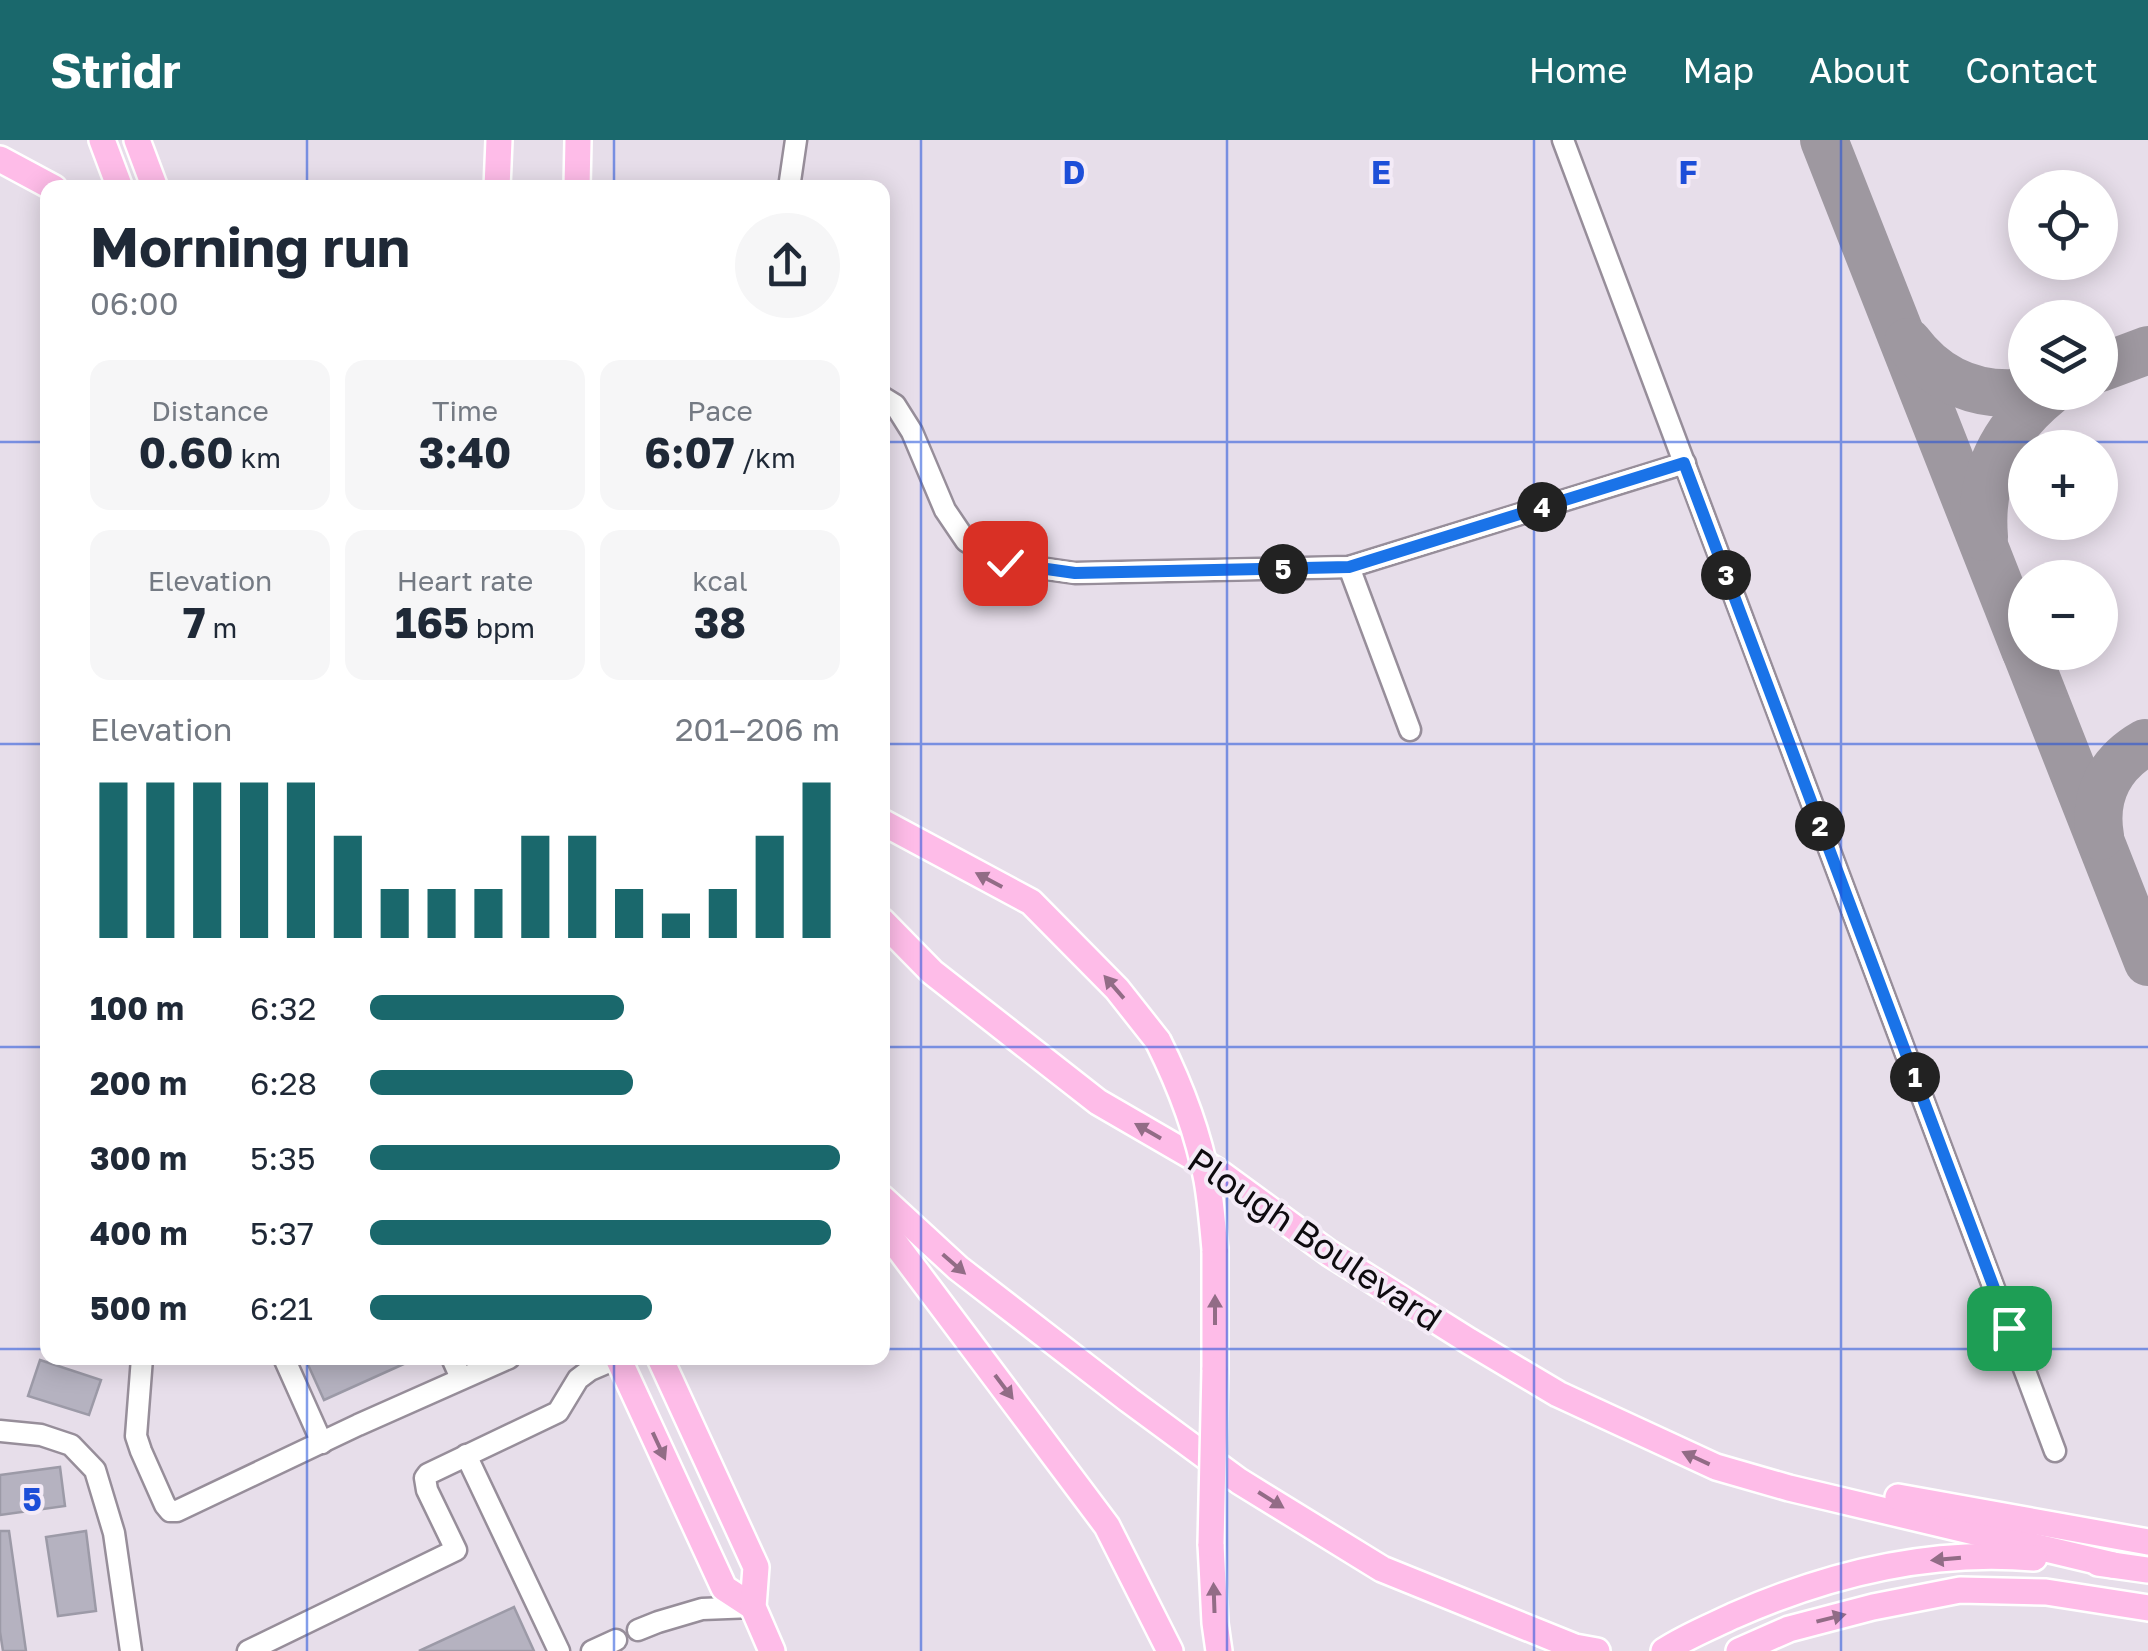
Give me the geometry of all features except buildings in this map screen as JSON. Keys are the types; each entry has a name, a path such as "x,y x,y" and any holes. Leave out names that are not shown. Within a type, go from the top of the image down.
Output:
{"main road":[{"path":"102,140 117,180"},
{"path":"137,140 152,180"},
{"path":"497,180 499,140"},
{"path":"577,180 578,140"},
{"path":"0,159 40,180"},
{"path":"890,826 1031,902 1117,989 1158,1041 1177,1079 1207,1180 1216,1250 1212,1544 1218,1651"},
{"name":"Plough Boulevard","path":"890,929 932,972 1098,1102 1217,1171 1329,1253 1469,1341 1558,1394 1716,1467 1789,1488"},
{"path":"890,1205 958,1268 1238,1481 1382,1569 1586,1649"},
{"path":"890,1237 1107,1526 1170,1651"},
{"path":"621,1365 724,1588 752,1607"},
{"path":"663,1365 756,1568 752,1607 772,1651"},
{"path":"1789,1488 1871,1492 2148,1542"},
{"path":"1789,1488 2113,1565"},
{"path":"1664,1651 1768,1601 1882,1566 2006,1556 2148,1570"},
{"path":"1739,1651 1788,1629 1960,1590 2046,1592 2148,1608"}],"street":[{"path":"790,180 796,140"},
{"path":"1563,140 2055,1451"},
{"path":"890,402 912,432 945,510 966,542 1005,563 1075,573 1349,567 1684,463"},
{"path":"1349,567 1410,730"},
{"path":"141,1365 136,1436 164,1505 177,1512 493,1365"},
{"path":"287,1365 322,1443"},
{"path":"455,1365 461,1378"},
{"path":"248,1651 456,1550 425,1478 433,1470 558,1412 578,1379 602,1365"},
{"path":"0,1431 41,1435 71,1445 95,1470 114,1534 131,1651"},
{"path":"466,1455 560,1651"},
{"path":"638,1630 702,1610 752,1607"},
{"path":"592,1651 616,1640"}],"taxiway":[{"path":"1824,140 2008,607"},
{"path":"1908,342 1946,377 1976,389 2008,393"},
{"path":"2118,361 2148,350"},
{"path":"1984,537 1983,515 1990,474 2006,438 2030,410"},
{"path":"2033,670 2148,962"},
{"path":"2100,836 2099,807 2107,782 2122,760 2145,743"}],"route":[{"path":"1005,563 1075,573 1349,567 1684,463 2009,1328"}]}
